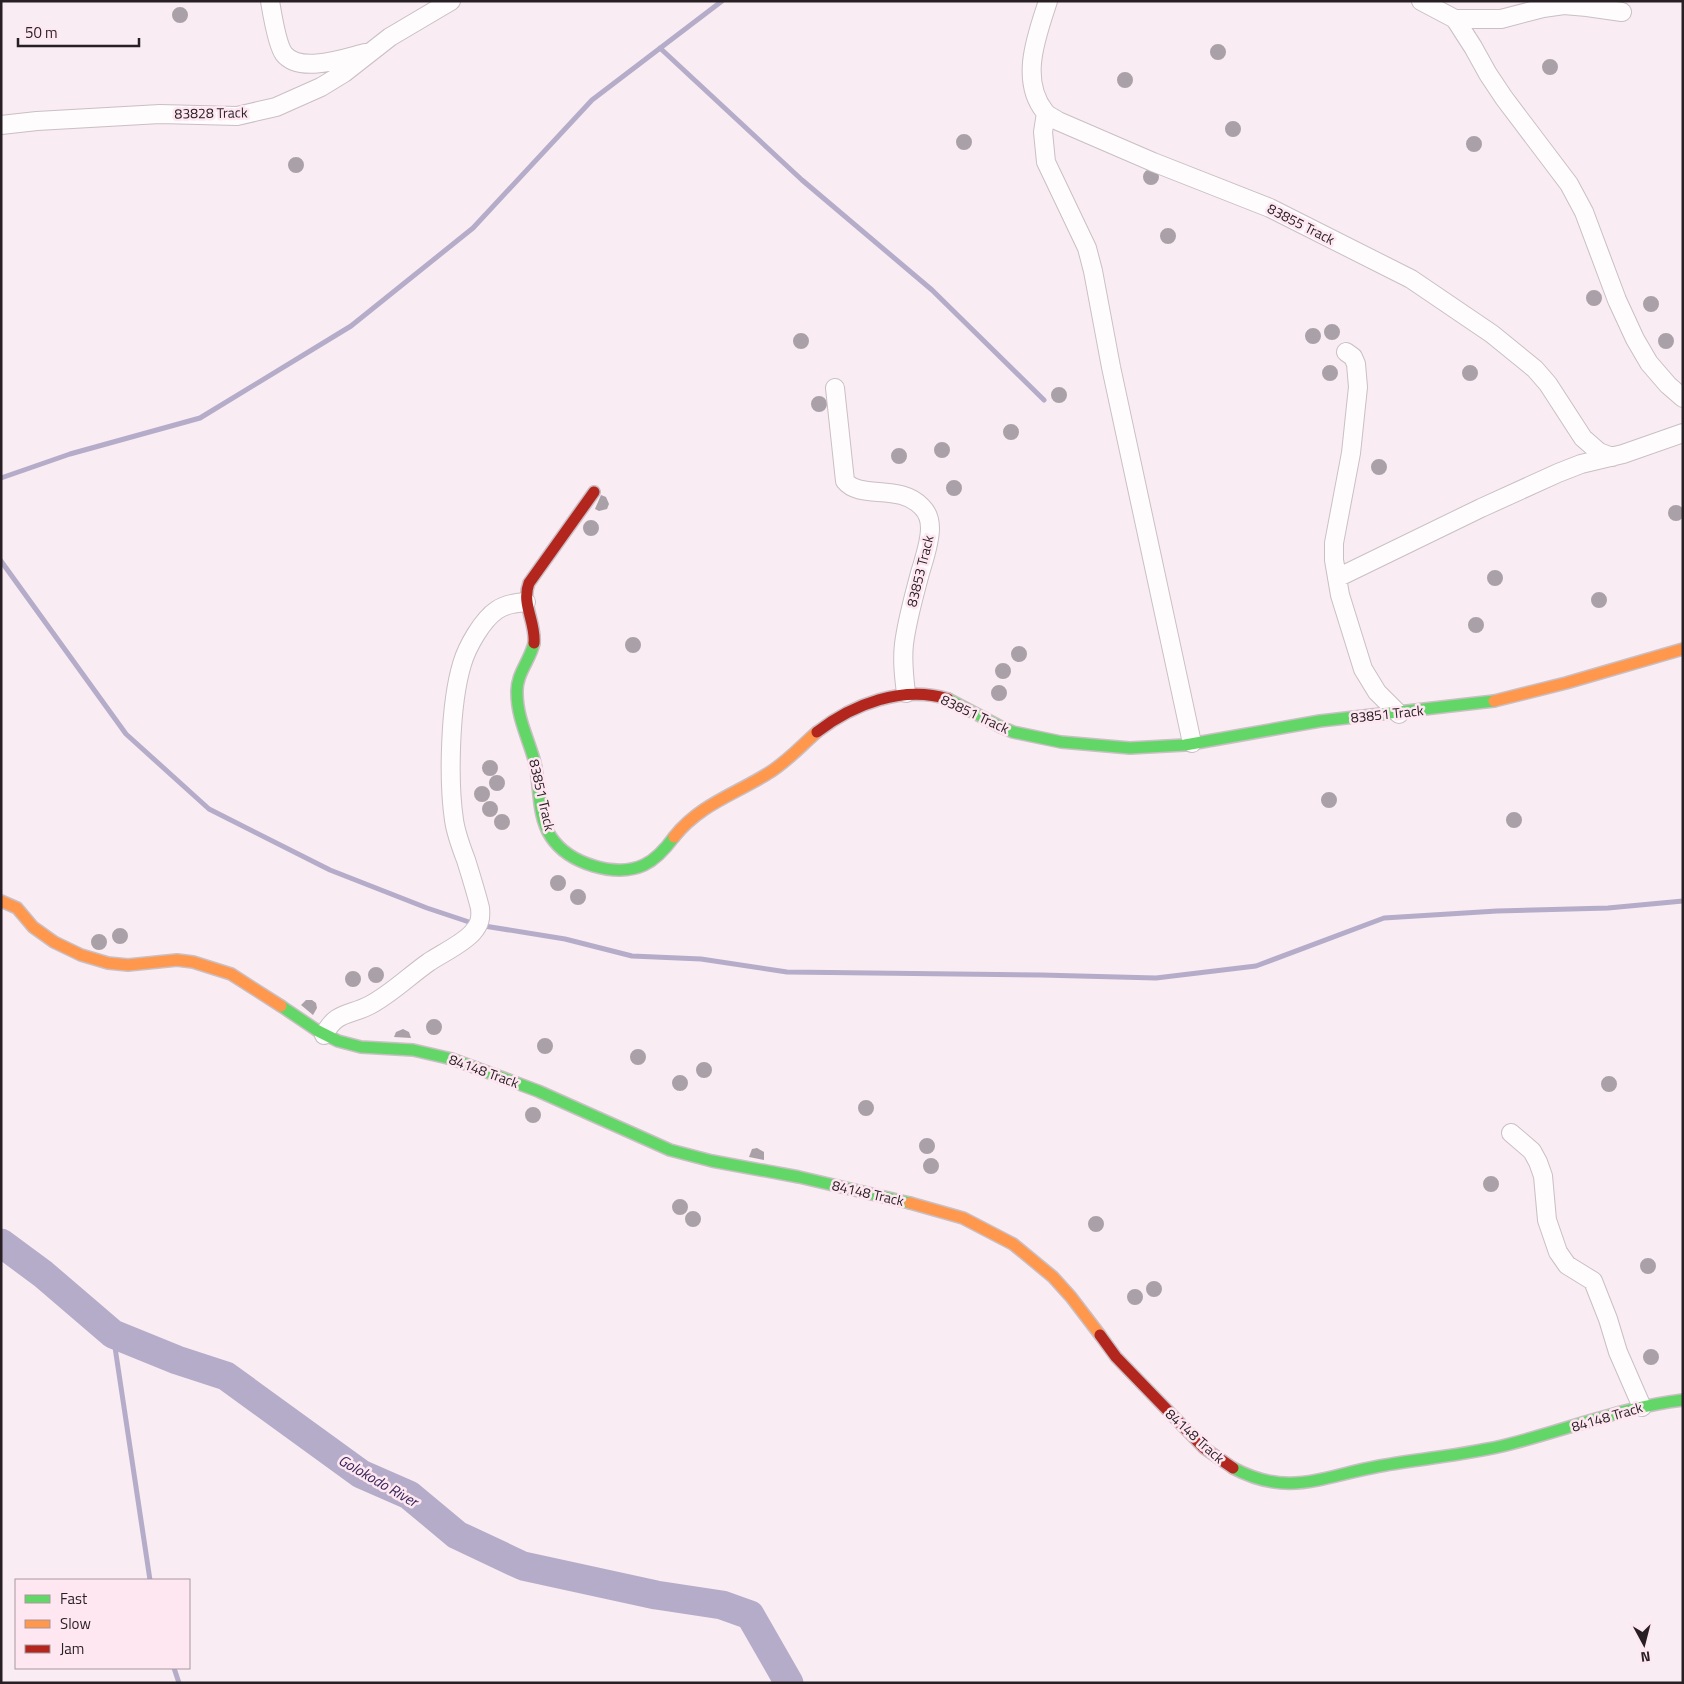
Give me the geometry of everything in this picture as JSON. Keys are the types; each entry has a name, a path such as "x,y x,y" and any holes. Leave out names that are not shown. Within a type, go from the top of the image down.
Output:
{"street":[{"path":"270,1 280,46 284,54 290,59 308,64 320,63 371,52"},
{"name":"83828 Track","path":"1,125 37,121 160,114 237,116 276,108 321,87 344,73 390,37 451,1"},
{"path":"1048,1 1039,28 1032,63 1032,81 1046,113 1043,132 1046,162 1086,248 1093,271 1111,366 1192,743"},
{"path":"1421,1 1455,19 1501,19 1548,7 1564,5 1587,6 1622,12"},
{"path":"1455,19 1493,82 1569,184 1584,212 1617,300 1635,339 1649,363 1668,385 1683,398"},
{"name":"83855 Track","path":"1046,113 1058,121 1153,162 1270,208 1411,279 1492,334 1535,369 1548,384 1583,438 1599,452 1612,457"},
{"path":"1346,352 1353,357 1356,364 1358,387 1352,453 1334,543 1334,560 1343,603 1363,669 1377,692 1399,714"},
{"name":"83853 Track","path":"835,388 845,481 849,486 856,489 885,491 909,498 922,506 930,521 928,542 910,610 904,645 902,670 906,693"},
{"path":"1337,578 1520,490 1581,464 1637,450 1683,433"},
{"name":"83851 Track","path":"594,492 531,578 526,591 526,602 535,635 533,649 519,676 517,692 522,721 534,759 548,834 560,848 574,857 598,867 633,870 649,864 660,855 678,829 692,817 779,767 824,726 858,706 906,693 946,698 963,705 988,721 1009,731 1049,741 1146,748 1192,743 1300,724 1399,714 1492,701 1683,649"},
{"path":"324,1035 329,1025 336,1018 369,1005 393,990 427,963 472,934 478,925 481,918 480,908 457,836 454,820 451,778 452,734 457,684 463,662 473,640 487,621 497,611 511,604 526,602"},
{"name":"84148 Track","path":"1,901 17,908 33,926 54,942 81,955 108,963 128,965 161,960 185,961 213,968 231,974 251,986 324,1035 361,1047 413,1050 470,1064 538,1091 670,1150 712,1161 890,1197 963,1218 983,1227 1013,1244 1053,1277 1071,1297 1116,1357 1204,1448 1218,1460 1260,1480 1282,1484 1304,1484 1359,1470 1508,1444 1642,1407 1683,1400"},
{"path":"1511,1133 1532,1151 1538,1162 1543,1176 1547,1220 1558,1252 1567,1265 1589,1278 1595,1286 1618,1352 1642,1407"}],"building":[{"path":"180,7 186,9 188,15 186,21 180,23 174,21 172,15 174,9"},
{"path":"1218,44 1224,46 1226,52 1224,58 1218,60 1212,58 1210,52 1212,46"},
{"path":"1550,59 1556,61 1558,67 1556,73 1550,75 1544,73 1542,67 1544,61"},
{"path":"1125,72 1131,74 1133,80 1131,86 1125,88 1119,86 1117,80 1119,74"},
{"path":"1233,121 1239,123 1241,129 1239,135 1233,137 1227,135 1225,129 1227,123"},
{"path":"964,134 970,136 972,142 970,148 964,150 958,148 956,142 958,136"},
{"path":"1474,136 1480,138 1482,144 1480,150 1474,152 1468,150 1466,144 1468,138"},
{"path":"296,157 302,159 304,165 302,171 296,173 290,171 288,165 290,159"},
{"path":"1151,169 1157,171 1159,177 1157,183 1151,185 1145,183 1143,177 1145,171"},
{"path":"1168,228 1174,230 1176,236 1174,242 1168,244 1162,242 1160,236 1162,230"},
{"path":"1594,290 1600,292 1602,298 1600,304 1594,306 1588,304 1586,298 1588,292"},
{"path":"1651,296 1657,298 1659,304 1657,310 1651,312 1645,310 1643,304 1645,298"},
{"path":"1332,324 1338,326 1340,332 1338,338 1332,340 1326,338 1324,332 1326,326"},
{"path":"1313,328 1319,330 1321,336 1319,342 1313,344 1307,342 1305,336 1307,330"},
{"path":"801,333 807,335 809,341 807,347 801,349 795,347 793,341 795,335"},
{"path":"1666,333 1672,335 1674,341 1672,347 1666,349 1660,347 1658,341 1660,335"},
{"path":"1330,365 1336,367 1338,373 1336,379 1330,381 1324,379 1322,373 1324,367"},
{"path":"1470,365 1476,367 1478,373 1476,379 1470,381 1464,379 1462,373 1464,367"},
{"path":"1059,387 1065,389 1067,395 1065,401 1059,403 1053,401 1051,395 1053,389"},
{"path":"819,396 825,398 827,404 825,410 819,412 813,410 811,404 813,398"},
{"path":"1011,424 1017,426 1019,432 1017,438 1011,440 1005,438 1003,432 1005,426"},
{"path":"942,442 948,444 950,450 948,456 942,458 936,456 934,450 936,444"},
{"path":"899,448 905,450 907,456 905,462 899,464 893,462 891,456 893,450"},
{"path":"1379,459 1385,461 1387,467 1385,473 1379,475 1373,473 1371,467 1373,461"},
{"path":"954,480 960,482 962,488 960,494 954,496 948,494 946,488 948,482"},
{"path":"601,495 606,497 609,504 607,509 599,511 595,509"},
{"path":"1676,505 1682,507 1684,513 1682,519 1676,521 1670,519 1668,513 1670,507"},
{"path":"591,520 597,522 599,528 597,534 591,536 585,534 583,528 585,522"},
{"path":"1495,570 1501,572 1503,578 1501,584 1495,586 1489,584 1487,578 1489,572"},
{"path":"1599,592 1605,594 1607,600 1605,606 1599,608 1593,606 1591,600 1593,594"},
{"path":"1476,617 1482,619 1484,625 1482,631 1476,633 1470,631 1468,625 1470,619"},
{"path":"633,637 639,639 641,645 639,651 633,653 627,651 625,645 627,639"},
{"path":"1019,646 1025,648 1027,654 1025,660 1019,662 1013,660 1011,654 1013,648"},
{"path":"1003,663 1009,665 1011,671 1009,677 1003,679 997,677 995,671 997,665"},
{"path":"999,685 1005,687 1007,693 1005,699 999,701 993,699 991,693 993,687"},
{"path":"490,760 496,762 498,768 496,774 490,776 484,774 482,768 484,762"},
{"path":"497,775 503,777 505,783 503,789 497,791 491,789 489,783 491,777"},
{"path":"482,786 488,788 490,794 488,800 482,802 476,800 474,794 476,788"},
{"path":"1329,792 1335,794 1337,800 1335,806 1329,808 1323,806 1321,800 1323,794"},
{"path":"490,801 496,803 498,809 496,815 490,817 484,815 482,809 484,803"},
{"path":"1514,812 1520,814 1522,820 1520,826 1514,828 1508,826 1506,820 1508,814"},
{"path":"502,814 508,816 510,822 508,828 502,830 496,828 494,822 496,816"},
{"path":"558,875 564,877 566,883 564,889 558,891 552,889 550,883 552,877"},
{"path":"578,889 584,891 586,897 584,903 578,905 572,903 570,897 572,891"},
{"path":"120,928 126,930 128,936 126,942 120,944 114,942 112,936 114,930"},
{"path":"99,934 107,942 99,950 91,942"},
{"path":"376,967 382,969 384,975 382,981 376,983 370,981 368,975 370,969"},
{"path":"353,971 359,973 361,979 359,985 353,987 347,985 345,979 347,973"},
{"path":"306,1000 312,1000 316,1003 317,1008 313,1015 301,1005"},
{"path":"434,1019 440,1021 442,1027 440,1033 434,1035 428,1033 426,1027 428,1021"},
{"path":"403,1029 409,1032 411,1038 394,1037 396,1032"},
{"path":"545,1038 551,1040 553,1046 551,1052 545,1054 539,1052 537,1046 539,1040"},
{"path":"638,1049 644,1051 646,1057 644,1063 638,1065 632,1063 630,1057 632,1051"},
{"path":"704,1062 710,1064 712,1070 710,1076 704,1078 698,1076 696,1070 698,1064"},
{"path":"680,1075 686,1077 688,1083 686,1089 680,1091 674,1089 672,1083 674,1077"},
{"path":"1609,1076 1615,1078 1617,1084 1615,1090 1609,1092 1603,1090 1601,1084 1603,1078"},
{"path":"866,1100 872,1102 874,1108 872,1114 866,1116 860,1114 858,1108 860,1102"},
{"path":"533,1107 539,1109 541,1115 539,1121 533,1123 527,1121 525,1115 527,1109"},
{"path":"927,1138 933,1140 935,1146 933,1152 927,1154 921,1152 919,1146 921,1140"},
{"path":"757,1148 764,1152 764,1160 749,1157 752,1149"},
{"path":"931,1158 937,1160 939,1166 937,1172 931,1174 925,1172 923,1166 925,1160"},
{"path":"1491,1176 1497,1178 1499,1184 1497,1190 1491,1192 1485,1190 1483,1184 1485,1178"},
{"path":"680,1199 686,1201 688,1207 686,1213 680,1215 674,1213 672,1207 674,1201"},
{"path":"693,1211 699,1213 701,1219 699,1225 693,1227 687,1225 685,1219 687,1213"},
{"path":"1096,1216 1102,1218 1104,1224 1102,1230 1096,1232 1090,1230 1088,1224 1090,1218"},
{"path":"1648,1258 1654,1260 1656,1266 1654,1272 1648,1274 1642,1272 1640,1266 1642,1260"},
{"path":"1154,1281 1160,1283 1162,1289 1160,1295 1154,1297 1148,1295 1146,1289 1148,1283"},
{"path":"1135,1289 1141,1291 1143,1297 1141,1303 1135,1305 1129,1303 1127,1297 1129,1291"},
{"path":"1651,1349 1657,1351 1659,1357 1657,1363 1651,1365 1645,1363 1643,1357 1645,1351"}],"waterway":[{"path":"1,478 70,454 200,418 351,326 473,228 592,100 722,1"},
{"path":"660,48 802,180 932,290 1044,400"},
{"path":"1,561 126,734 209,809 330,870 427,908 478,925 565,939 632,956 701,959 787,972 1156,978 1256,966 1384,918 1497,911 1608,908 1683,901"},
{"name":"Golokodo River","path":"1,1243 43,1274 113,1334 177,1360 226,1376 361,1474 409,1495 457,1535 523,1566 656,1595 722,1605 750,1615 789,1683"},
{"path":"113,1334 150,1579"},
{"path":"174,1669 179,1683"}],"traffic: fast":[{"path":"534,643 521,674 517,693 521,720 537,772 543,820 551,837 569,855 581,861 594,866 620,870 633,869 649,863 661,853 674,837"},
{"path":"948,699 1013,732 1061,742 1130,748 1185,745 1320,721 1494,701"},
{"path":"281,1006 318,1031 338,1041 361,1047 413,1050 452,1059 538,1091 670,1150 712,1161 799,1177 910,1203"},
{"path":"1233,1468 1253,1477 1272,1482 1306,1482 1380,1466 1494,1448 1618,1413 1683,1400"}],"traffic: slow":[{"path":"1494,701 1566,683 1683,649"},
{"path":"674,837 706,808 781,765 817,732"},
{"path":"1,901 17,908 33,927 54,942 81,955 108,963 128,965 177,960 193,962 231,974 281,1006"},
{"path":"910,1203 963,1218 1013,1244 1053,1277 1100,1335"}],"traffic: jam":[{"path":"534,643 527,598 529,583 594,492"},
{"path":"817,732 846,713 879,700 914,694 948,699"},
{"path":"1100,1335 1116,1357 1204,1448 1233,1468"}]}
